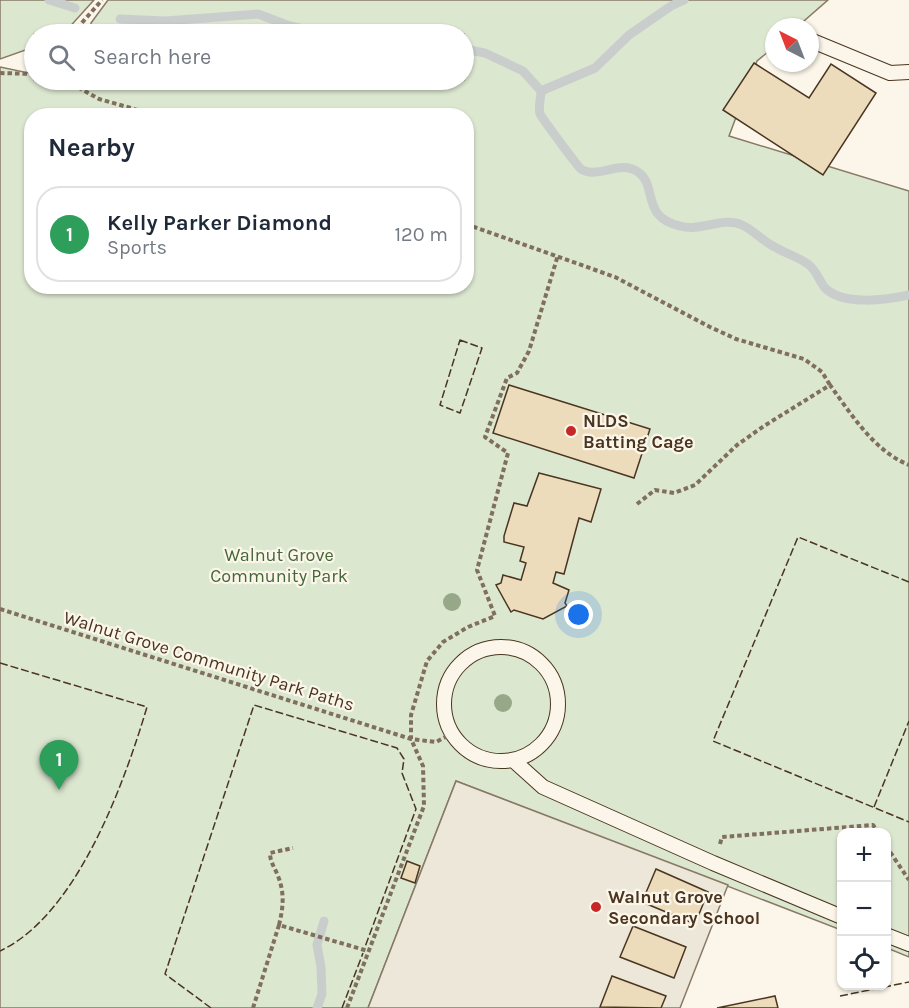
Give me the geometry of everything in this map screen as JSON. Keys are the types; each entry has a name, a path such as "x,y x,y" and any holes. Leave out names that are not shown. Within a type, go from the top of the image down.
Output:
{"lane":[{"path":"819,44 890,73 909,72"},
{"path":"508,647 526,652 541,663 552,678 557,695 557,712 553,729 543,743 529,754 513,760 479,757 463,748 451,734 444,717 443,699 448,681 458,665 473,654 490,648 508,647"},
{"path":"513,760 543,787 713,863 837,914"},
{"path":"889,936 909,944"}],"path":[{"path":"81,24 102,0"},
{"path":"0,73 24,74"},
{"path":"83,90 99,99 131,108"},
{"path":"474,227 615,277 736,339 804,359 822,372 848,411 872,438 893,457 909,465"},
{"path":"347,1008 424,806 423,766 411,739 411,715 427,661 443,642 468,627 495,616 477,570 508,453 485,437 507,378 517,373 529,351 558,255"},
{"path":"636,504 655,490 674,493 696,486 737,445 830,385"},
{"name":"Walnut Grove Community Park Paths","path":"0,609 411,739 436,742 451,734"},
{"path":"713,863 723,837 873,825 875,828"},
{"path":"253,1008 285,903 279,878 270,860 270,853 292,848"},
{"path":"891,853 909,880"},
{"path":"279,925 368,951"}],"green space":[{"path":"0,0 94,0 72,24 24,24 24,51 0,59"},
{"name":"Walnut Grove Community Park","path":"108,0 828,0 807,18 765,18 765,54 757,61 729,136 909,191 909,957 891,950 891,828 837,828 837,928 456,781 368,1008 0,1008 0,67 24,72 24,90 474,90 474,24 91,23"}],"shaded area":[{"name":"Walnut Grove Secondary School","path":"456,781 728,885 680,1008 368,1008"}],"building":[{"path":"754,63 809,98 831,64 876,93 823,175 723,110"},
{"name":"NLDS Batting Cage","path":"509,385 650,429 634,478 493,433"},
{"path":"539,473 601,489 591,522 579,518 564,574 556,572 553,583 569,590 565,603 567,606 543,619 514,610 511,612 496,585 501,583 503,575 521,580 526,563 520,561 524,547 504,542 504,536 514,503 527,506"},
{"path":"407,861 420,866 415,883 401,878"},
{"path":"656,869 708,892 695,924 642,902"},
{"path":"633,926 686,947 674,978 620,957"},
{"path":"612,976 666,996 661,1008 600,1007"},
{"path":"775,996 778,1008 717,1008"}],"waterway":[{"path":"49,0 75,8"},
{"path":"541,91 595,68 629,35 671,6 684,0"},
{"path":"120,19 165,21 258,14 285,24"},
{"path":"474,51 485,53 523,71 541,91 540,114 581,169 595,172 626,168 638,172 644,178 654,208 659,216 668,222 688,227 727,222 742,225 773,246 809,265 825,288 833,294 866,300 909,295"},
{"path":"317,1008 322,994 317,945 324,921"}],"fence":[{"path":"460,340 482,348 460,413 440,405 460,340"},
{"path":"909,582 798,537 713,741 909,822"},
{"path":"0,663 147,707 111,809 74,878 52,909 27,933 0,951"},
{"path":"211,1008 165,974 254,705 397,748 404,759 402,773 416,809 365,947"},
{"path":"874,807 909,721"},
{"path":"342,1008 363,953"},
{"path":"840,996 909,982"}],"place":[{"name":"NLDS Batting Cage","path":"571,431"},
{"name":"Kelly Parker Diamond","path":"59,790"},
{"name":"Walnut Grove Secondary School","path":"596,907"}]}
